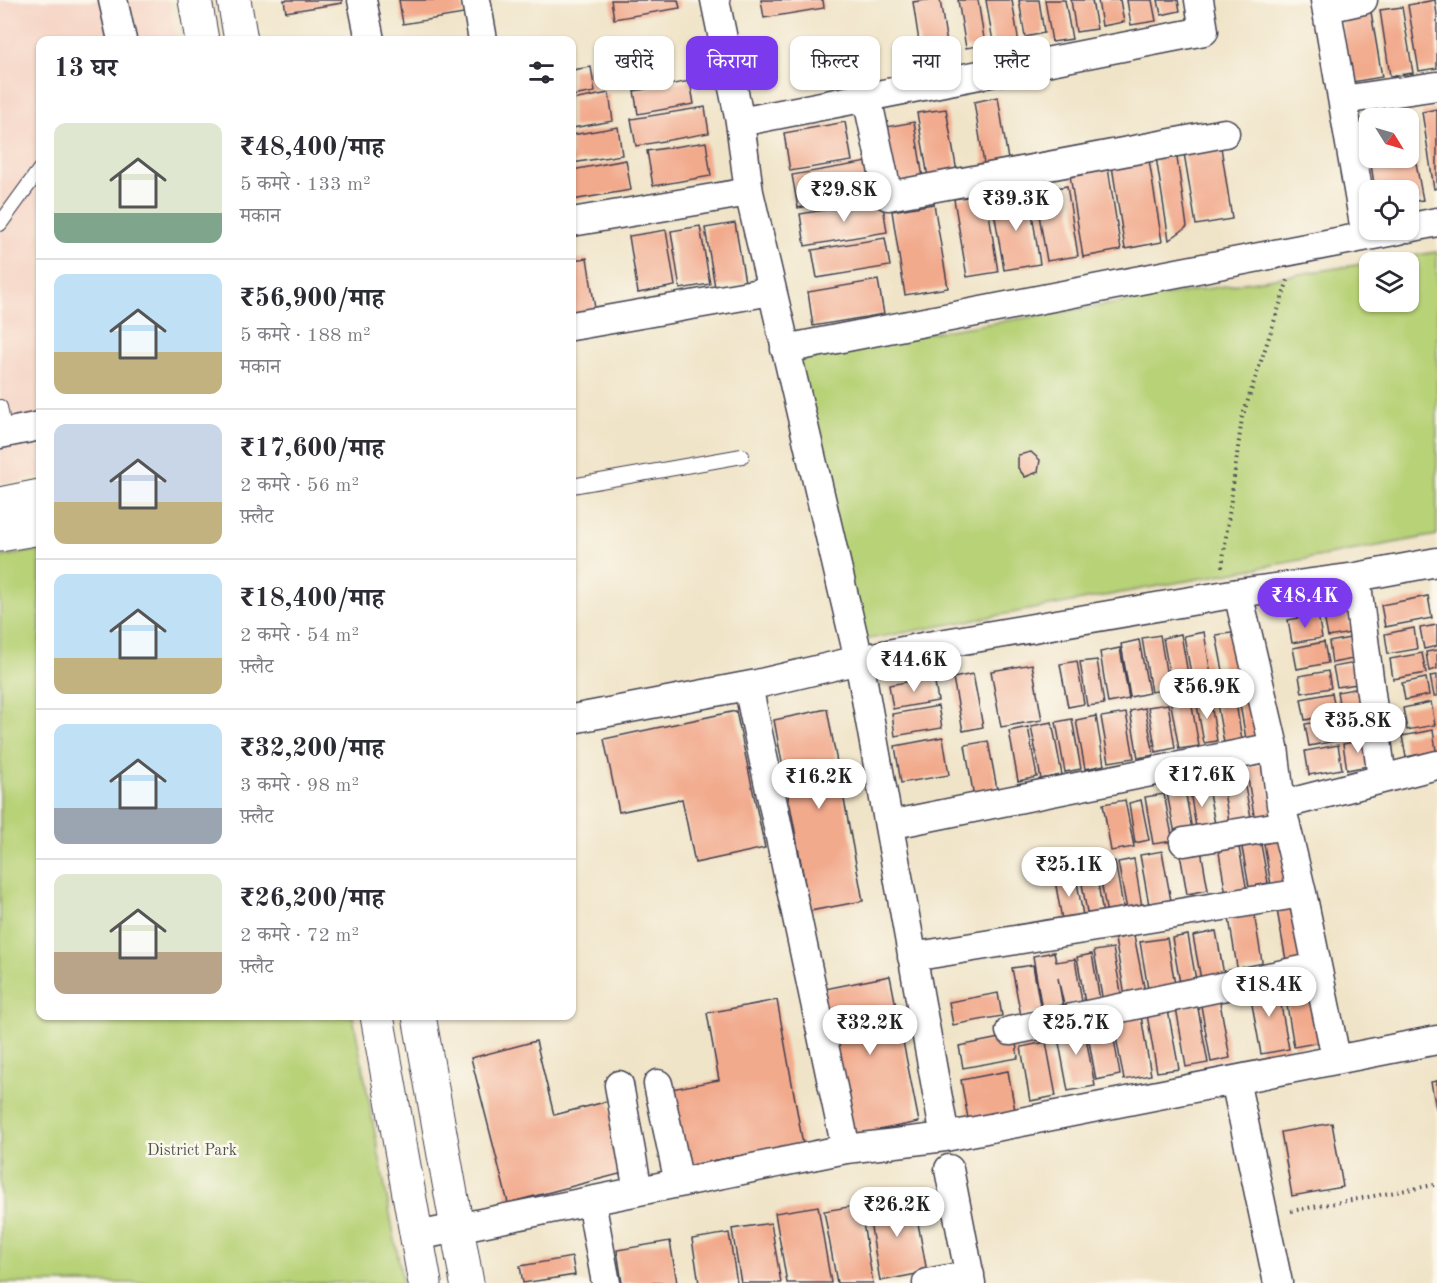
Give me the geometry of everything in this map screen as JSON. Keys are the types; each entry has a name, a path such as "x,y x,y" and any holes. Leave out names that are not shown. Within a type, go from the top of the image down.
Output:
{"street":[{"path":"113,0 121,36"},
{"path":"195,0 201,36"},
{"path":"234,0 240,36"},
{"path":"362,0 369,36"},
{"path":"476,0 482,36"},
{"path":"715,0 741,122 749,192 859,660 971,1279 927,1283"},
{"path":"741,122 1204,31 1199,0"},
{"path":"1359,195 1326,4 1363,0"},
{"path":"1343,100 1437,86"},
{"path":"867,97 888,196 1225,133"},
{"path":"576,221 749,192"},
{"path":"1419,226 1437,222"},
{"path":"785,349 1359,237"},
{"path":"576,325 771,291"},
{"path":"2,424 36,426"},
{"path":"0,504 36,497"},
{"path":"0,535 36,529"},
{"path":"576,718 748,686 928,646 1437,562"},
{"path":"1356,577 1382,779"},
{"path":"1228,595 1274,747 1283,815 1302,893 1336,1058"},
{"path":"748,686 846,1149"},
{"path":"889,825 1274,747"},
{"path":"1184,842 1283,815 1382,779 1437,765"},
{"path":"912,957 1302,893"},
{"path":"1010,1031 1317,968"},
{"path":"378,1020 425,1283"},
{"path":"420,1020 467,1283"},
{"path":"417,1236 846,1149 947,1153 1235,1080 1336,1058 1437,1040"},
{"path":"1235,1080 1278,1283"},
{"path":"658,1084 679,1184"},
{"path":"619,1085 638,1191"},
{"path":"591,1201 606,1283"}],"lane":[{"path":"0,224 36,174"},
{"path":"576,485 742,456"}],"path":[{"path":"1228,595 1242,418 1298,248"},
{"path":"1264,1216 1434,1185"}],"shaded area":[{"path":"0,0 169,0 175,36 36,36 36,477 0,484"}],"green space":[{"path":"1437,252 1437,535 853,642 791,355 1359,265 1359,312 1419,312 1419,255"},
{"name":"District Park","path":"36,551 36,1020 354,1020 403,1283 0,1283 0,557"}],"building":[{"path":"284,0 342,0 342,3 286,12"},
{"path":"399,0 462,0 464,14 403,24"},
{"path":"611,0 678,0 680,8 614,19"},
{"path":"761,0 823,0 824,8 764,18"},
{"path":"940,0 946,36 918,36 913,2"},
{"path":"958,0 978,0 984,36 973,36 973,47 966,48"},
{"path":"986,0 1012,0 1018,36 992,36"},
{"path":"1019,0 1039,0 1044,33 1025,36"},
{"path":"1045,0 1065,0 1072,39 1052,42"},
{"path":"1071,0 1092,0 1097,29 1076,32"},
{"path":"1098,0 1120,0 1124,22 1102,26"},
{"path":"1127,0 1152,0 1156,21 1131,25"},
{"path":"1158,0 1178,0 1180,11 1161,15"},
{"path":"1435,0 1437,68 1419,71 1408,5"},
{"path":"1402,7 1413,73 1390,76 1380,10"},
{"path":"1371,12 1382,77 1352,82 1341,17"},
{"path":"591,67 595,92 576,95 576,69"},
{"path":"686,82 686,90 692,90 694,104 638,114 634,91 674,90 674,84"},
{"path":"609,93 613,121 576,127 576,99"},
{"path":"998,97 1009,166 985,170 974,102"},
{"path":"705,107 709,133 636,146 631,119"},
{"path":"946,109 957,172 928,177 917,113"},
{"path":"1437,109 1437,188 1434,189 1422,112"},
{"path":"845,122 852,161 790,171 784,133"},
{"path":"914,122 923,178 889,184 880,128"},
{"path":"618,127 622,155 576,162 576,134"},
{"path":"706,142 711,176 653,186 647,151"},
{"path":"1221,147 1232,219 1196,225 1184,153"},
{"path":"1156,157 1177,158 1187,227 1169,240"},
{"path":"626,160 631,190 576,199 576,169"},
{"path":"1149,160 1162,242 1125,249 1112,166"},
{"path":"873,161 879,194 798,208 792,175"},
{"path":"1108,168 1121,250 1083,257 1070,175"},
{"path":"1372,168 1417,168 1423,200 1419,201 1419,180 1373,180"},
{"path":"1067,186 1078,256 1047,261 1035,192"},
{"path":"986,194 998,272 967,277 954,199"},
{"path":"1029,194 1040,264 1004,270 992,200"},
{"path":"882,200 887,232 805,246 800,214"},
{"path":"934,204 948,288 905,295 892,211"},
{"path":"735,223 745,282 715,287 705,228"},
{"path":"700,226 710,284 680,289 671,231"},
{"path":"666,230 675,286 638,293 629,236"},
{"path":"885,238 890,266 817,278 812,250"},
{"path":"587,258 596,315 576,318 576,259"},
{"path":"878,280 884,314 813,326 808,292"},
{"path":"1031,452 1040,460 1038,472 1025,477 1018,468 1018,455"},
{"path":"1428,596 1432,618 1385,627 1381,605"},
{"path":"1347,612 1351,633 1328,637 1324,616"},
{"path":"1318,614 1322,638 1292,643 1288,620"},
{"path":"1437,625 1437,646 1424,649 1420,628"},
{"path":"1414,628 1417,649 1388,654 1385,634"},
{"path":"1204,632 1212,681 1193,684 1184,636"},
{"path":"1240,632 1248,677 1225,681 1216,635"},
{"path":"1181,634 1190,685 1172,688 1163,638"},
{"path":"1160,635 1169,689 1151,692 1142,638"},
{"path":"1350,638 1353,659 1332,663 1329,642"},
{"path":"1139,640 1149,693 1130,697 1121,644"},
{"path":"1324,642 1328,663 1297,669 1293,648"},
{"path":"1120,648 1129,699 1108,703 1100,652"},
{"path":"1437,650 1437,669 1429,671 1426,652"},
{"path":"1422,653 1426,673 1393,679 1390,659"},
{"path":"1097,660 1104,704 1087,706 1080,662"},
{"path":"1077,661 1084,704 1068,707 1060,664"},
{"path":"1361,662 1364,683 1337,687 1333,667"},
{"path":"1032,664 1042,720 1001,727 991,671"},
{"path":"1328,671 1331,688 1302,693 1299,676"},
{"path":"973,674 983,727 963,731 953,678"},
{"path":"1437,675 1437,696 1434,696 1430,676"},
{"path":"934,677 938,701 893,709 889,685"},
{"path":"1426,678 1429,695 1405,700 1402,683"},
{"path":"1253,684 1263,736 1246,739 1237,687"},
{"path":"1365,687 1369,709 1341,714 1337,692"},
{"path":"1234,690 1242,740 1224,743 1215,693"},
{"path":"1332,693 1336,714 1305,720 1301,699"},
{"path":"1190,695 1199,746 1179,749 1170,699"},
{"path":"1210,697 1217,741 1204,743 1196,700"},
{"path":"1431,702 1435,725 1407,730 1403,708"},
{"path":"1168,704 1175,748 1156,752 1148,707"},
{"path":"938,706 942,728 895,736 892,714"},
{"path":"1145,708 1154,755 1138,758 1130,711"},
{"path":"827,709 863,901 810,911 774,720"},
{"path":"736,711 765,848 695,863 682,799 619,812 604,739"},
{"path":"1126,713 1134,758 1109,762 1101,717"},
{"path":"1096,716 1104,765 1085,769 1076,720"},
{"path":"1360,717 1363,736 1343,739 1339,721"},
{"path":"1072,719 1081,769 1065,772 1056,722"},
{"path":"1337,719 1340,740 1309,746 1305,724"},
{"path":"1052,722 1062,775 1041,779 1031,726"},
{"path":"1028,727 1037,777 1018,781 1009,731"},
{"path":"1433,730 1436,751 1406,757 1402,736"},
{"path":"943,737 949,775 901,783 895,746"},
{"path":"1369,739 1373,765 1347,770 1343,744"},
{"path":"988,741 998,794 974,798 965,745"},
{"path":"1338,745 1342,769 1309,775 1305,751"},
{"path":"1265,764 1274,817 1255,821 1246,767"},
{"path":"1243,777 1251,817 1229,821 1222,781"},
{"path":"1207,783 1216,829 1197,833 1189,786"},
{"path":"1185,789 1193,836 1176,839 1167,793"},
{"path":"1164,794 1173,841 1153,844 1145,797"},
{"path":"1125,800 1134,847 1111,851 1103,804"},
{"path":"1141,800 1149,840 1135,843 1129,803"},
{"path":"1279,835 1287,883 1271,885 1263,838"},
{"path":"1260,839 1268,883 1249,887 1241,842"},
{"path":"1238,842 1247,891 1226,895 1218,846"},
{"path":"1200,844 1208,890 1187,894 1179,848"},
{"path":"1162,851 1171,901 1149,905 1140,855"},
{"path":"1134,859 1142,907 1127,910 1118,862"},
{"path":"1115,861 1124,912 1107,915 1098,864"},
{"path":"1095,864 1103,915 1088,918 1079,867"},
{"path":"1075,871 1084,921 1063,925 1054,875"},
{"path":"1293,907 1303,963 1287,966 1277,910"},
{"path":"1254,913 1263,968 1238,973 1229,918"},
{"path":"1216,931 1225,980 1202,985 1193,936"},
{"path":"1134,935 1145,992 1125,996 1115,939"},
{"path":"1188,935 1197,986 1181,989 1172,938"},
{"path":"1167,938 1176,990 1149,995 1140,942"},
{"path":"1113,948 1122,998 1103,1002 1094,951"},
{"path":"1054,952 1056,962 1075,959 1082,1002 1064,1005 1058,978 1063,1006 1042,1010 1033,956"},
{"path":"1092,954 1100,1000 1085,1003 1077,957"},
{"path":"1033,965 1041,1012 1021,1016 1012,968"},
{"path":"890,976 919,1122 849,1136 820,990"},
{"path":"1310,977 1322,1042 1294,1047 1283,982"},
{"path":"1277,983 1289,1049 1261,1054 1249,988"},
{"path":"998,993 1002,1016 953,1025 949,1002"},
{"path":"1219,997 1230,1058 1211,1062 1200,1000"},
{"path":"777,1000 803,1144 680,1167 666,1090 719,1080 707,1013"},
{"path":"1197,1003 1208,1063 1186,1067 1176,1007"},
{"path":"1167,1005 1179,1069 1157,1072 1146,1009"},
{"path":"1140,1010 1151,1075 1124,1080 1112,1015"},
{"path":"1110,1015 1120,1075 1096,1080 1085,1019"},
{"path":"1083,1022 1095,1086 1068,1091 1056,1027"},
{"path":"1015,1035 1018,1058 963,1068 959,1046"},
{"path":"536,1041 554,1115 609,1101 627,1172 508,1203 471,1058"},
{"path":"1046,1042 1056,1096 1030,1101 1021,1047"},
{"path":"1008,1071 1016,1116 969,1124 961,1080"},
{"path":"1437,1081 1437,1109 1436,1109 1431,1082"},
{"path":"1332,1123 1343,1187 1292,1196 1281,1132"},
{"path":"913,1196 927,1272 880,1281 867,1204"},
{"path":"860,1205 873,1283 837,1283 824,1211"},
{"path":"818,1206 831,1283 787,1283 775,1213"},
{"path":"771,1223 781,1283 741,1283 732,1229"},
{"path":"729,1233 737,1283 699,1283 692,1239"},
{"path":"670,1241 677,1283 622,1283 617,1250"},
{"path":"572,1257 575,1275 523,1283 520,1266"}]}
